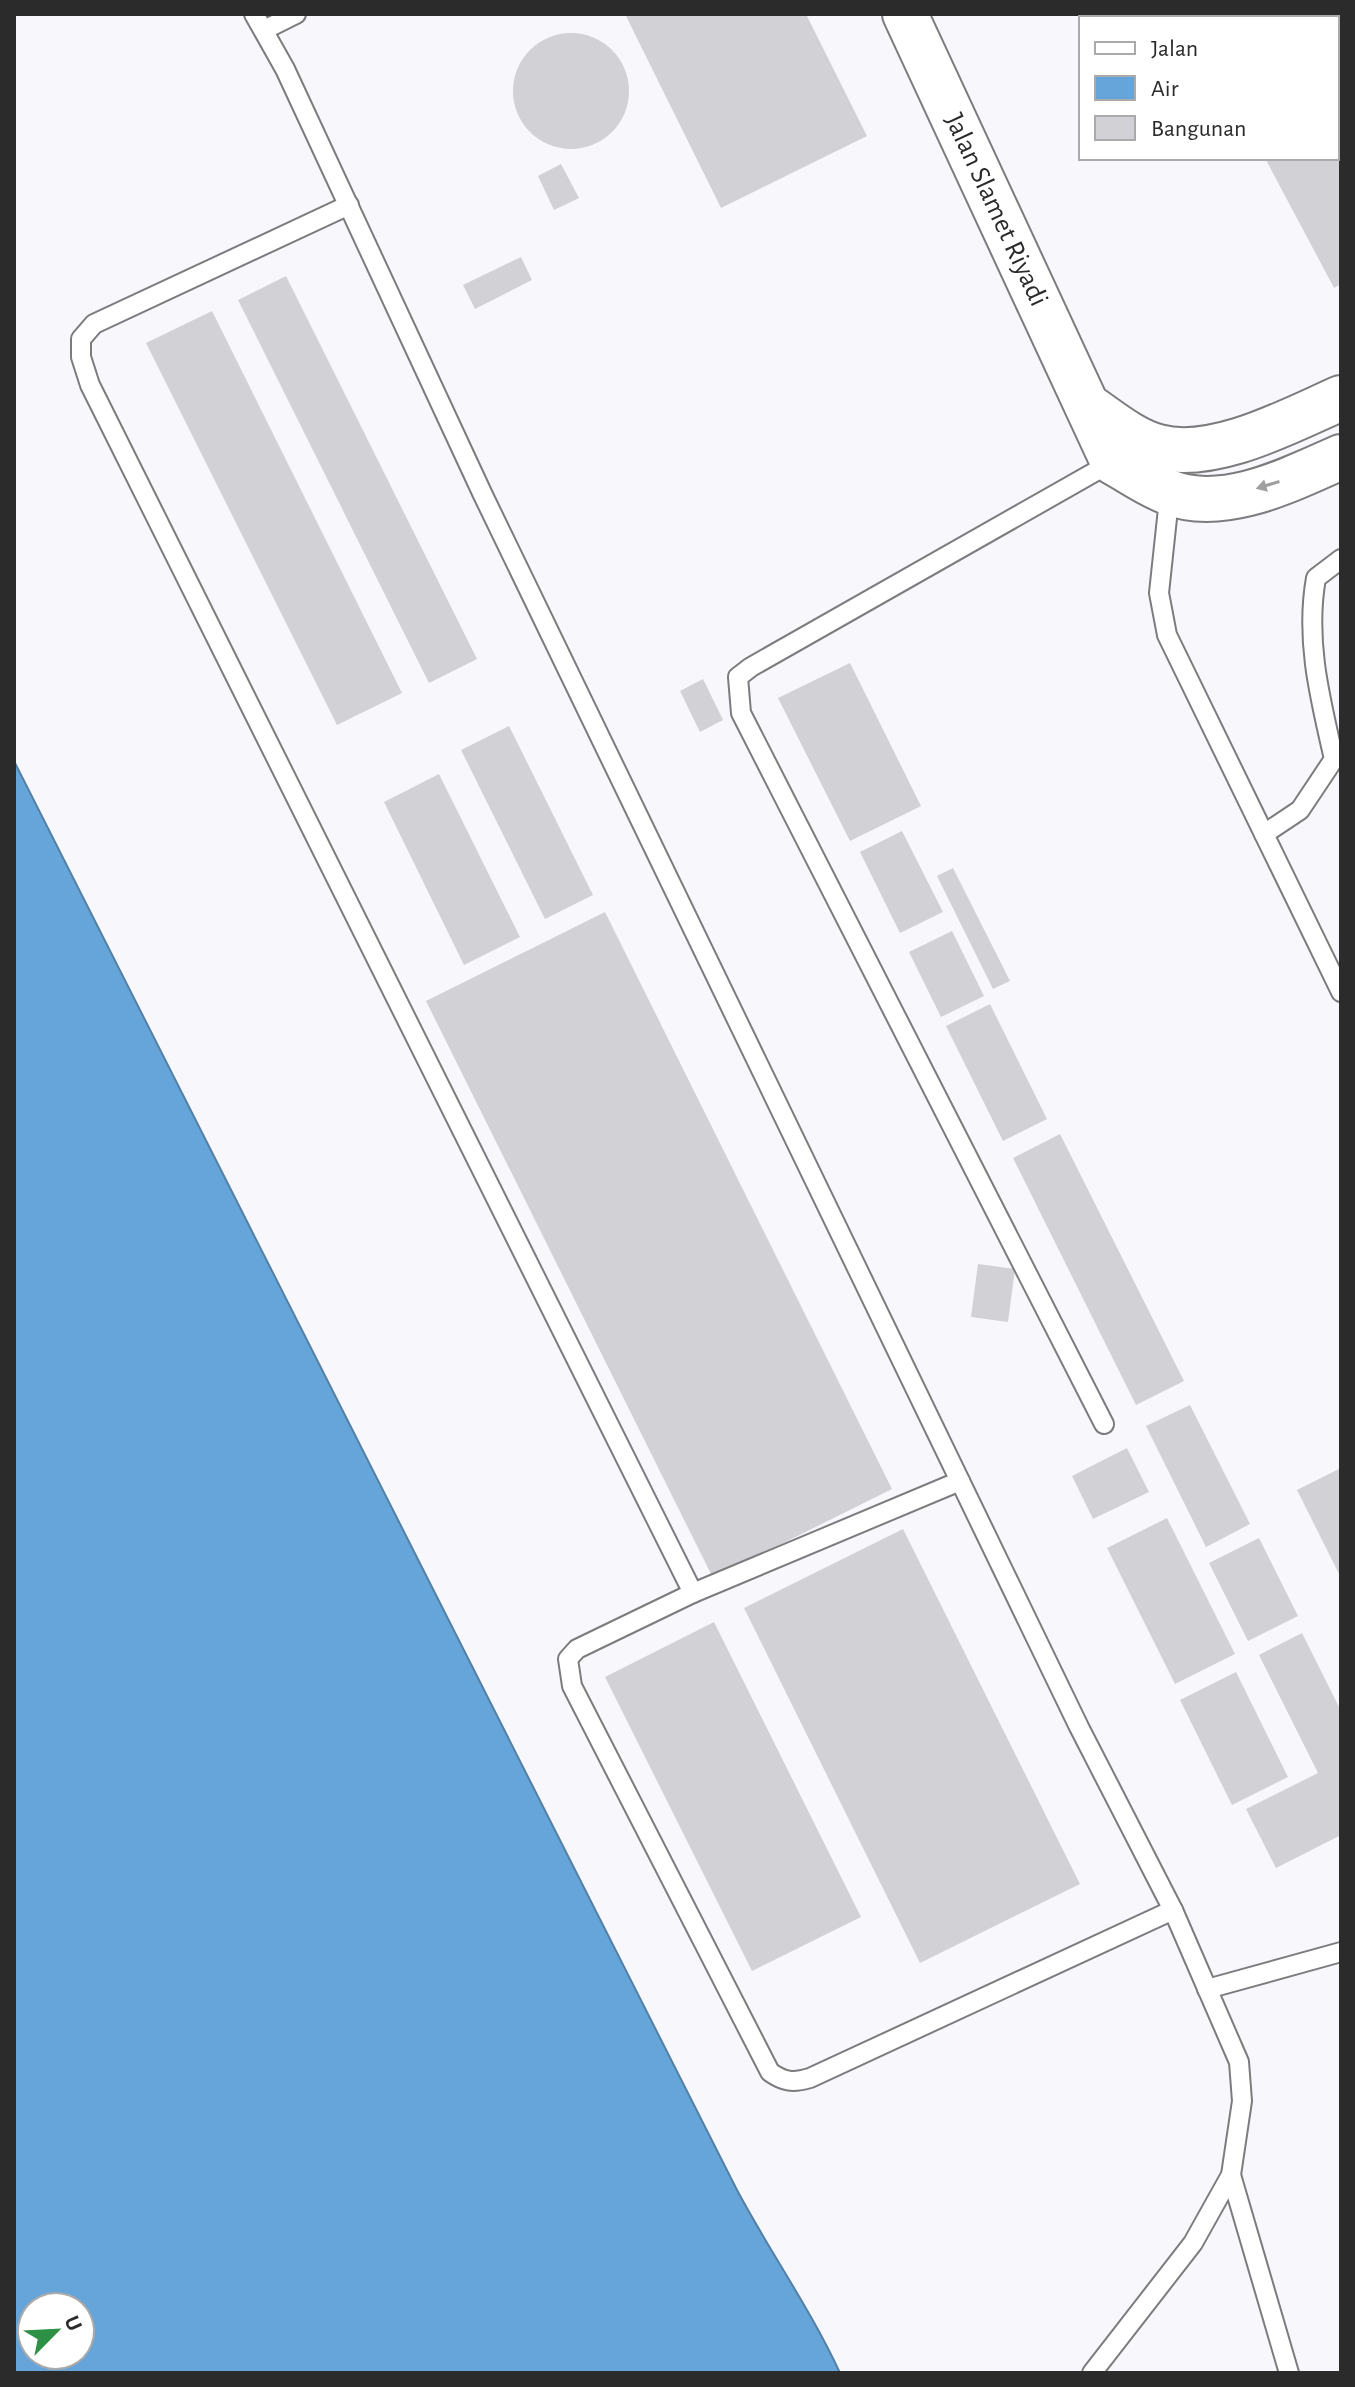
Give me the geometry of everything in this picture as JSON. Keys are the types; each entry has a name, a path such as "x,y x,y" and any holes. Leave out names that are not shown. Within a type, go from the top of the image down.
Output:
{"street":[{"name":"Jalan Slamet Riyadi","path":"912,16 1088,406 1124,450"},
{"path":"1173,470 1341,398"},
{"path":"1124,450 1159,448 1173,470 1230,497 1292,478 1341,457"}],"lane":[{"path":"296,14 259,22 349,205 490,509 960,1481 1173,1910 1239,2062 1242,2101 1231,2175 1193,2243 1092,2373"},
{"path":"349,205 94,324 81,339 81,357 97,399 693,1593"},
{"path":"1104,1424 741,713 737,692 738,677 751,667 1124,450"},
{"path":"1173,470 1159,593 1167,635 1341,992"},
{"path":"1264,834 1300,810 1334,759 1316,680 1310,614 1316,578 1341,559"},
{"path":"960,1481 693,1593 577,1649 568,1659 568,1674 770,2072 782,2080 797,2082 810,2078 1173,1910"},
{"path":"1207,1989 1341,1952"},
{"path":"1231,2175 1289,2373"}],"water":[{"path":"14,761 737,2190 840,2373 14,2373"}],"building":[{"path":"625,14 806,14 867,136 721,208"},
{"path":"1190,14 1337,14 1333,16"},
{"path":"571,33 593,37 612,50 625,69 629,91 625,113 612,132 593,145 571,149 549,145 530,132 517,113 513,91 517,69 530,50 549,37"},
{"path":"1339,80 1341,284 1334,288 1266,160 1339,160"},
{"path":"561,164 579,198 554,210 538,176"},
{"path":"521,257 532,280 475,309 463,285"},
{"path":"286,276 477,659 429,683 238,300"},
{"path":"212,311 402,693 337,725 146,343"},
{"path":"850,663 921,806 850,841 778,698"},
{"path":"703,679 723,720 700,732 680,691"},
{"path":"509,726 593,895 545,919 461,750"},
{"path":"439,774 520,937 464,965 384,802"},
{"path":"902,831 943,912 900,933 860,852"},
{"path":"953,868 1010,981 993,989 937,876"},
{"path":"605,912 892,1489 713,1578 426,1001"},
{"path":"952,931 984,996 941,1017 909,952"},
{"path":"990,1004 1047,1119 1003,1141 946,1026"},
{"path":"1060,1134 1184,1381 1136,1405 1013,1158"},
{"path":"978,1264 1015,1269 1008,1322 971,1317"},
{"path":"1190,1405 1250,1524 1206,1547 1146,1426"},
{"path":"1127,1448 1149,1492 1093,1519 1072,1476"},
{"path":"1341,1468 1341,1578 1297,1490"},
{"path":"1167,1518 1235,1654 1175,1684 1107,1548"},
{"path":"903,1529 1080,1884 920,1963 744,1608"},
{"path":"1259,1538 1298,1616 1248,1641 1209,1563"},
{"path":"714,1622 861,1917 752,1971 605,1677"},
{"path":"1302,1633 1341,1711 1341,1835 1276,1868 1246,1809 1318,1773 1259,1655"},
{"path":"1236,1672 1288,1777 1232,1805 1180,1700"}]}
